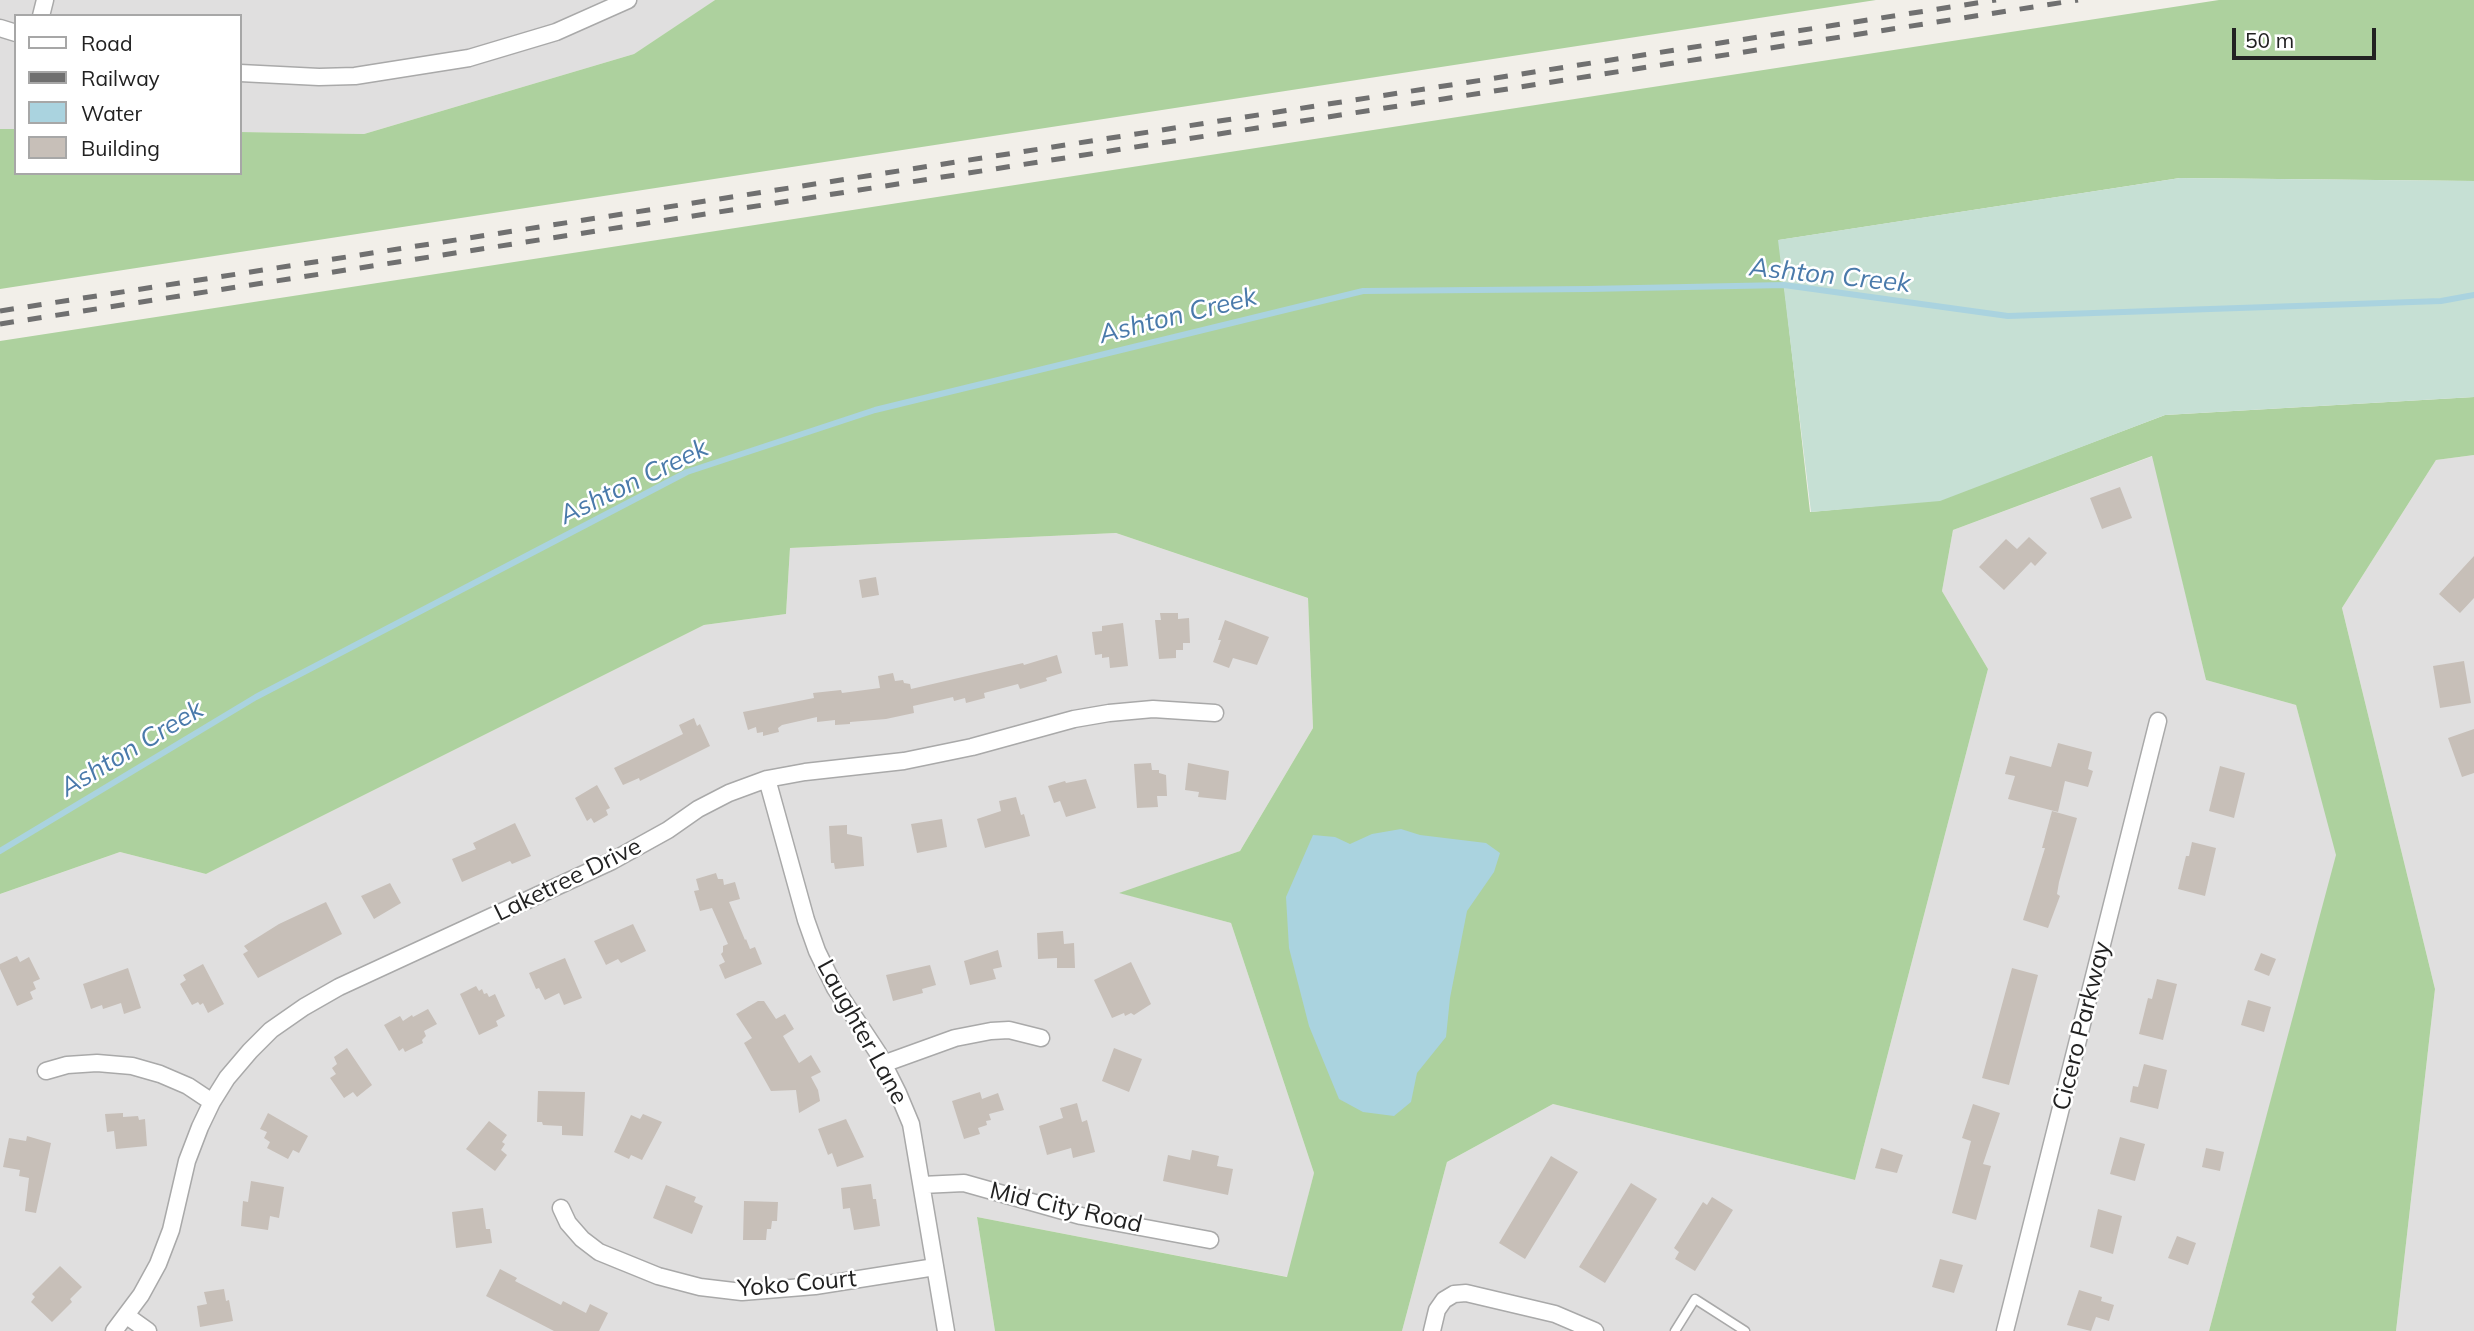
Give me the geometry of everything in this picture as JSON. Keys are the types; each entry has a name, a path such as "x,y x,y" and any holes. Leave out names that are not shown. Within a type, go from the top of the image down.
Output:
{"street":[{"path":"242,73 355,76 469,58 556,32 628,0"},
{"name":"Laketree Drive","path":"114,1331 127,1316 158,1264 171,1230 187,1161 212,1102 227,1078 271,1030 339,987 612,861 668,830 698,809 729,793 767,779 904,761 972,747 1074,719 1109,713 1153,709 1215,713"},
{"name":"Cicero Parkway","path":"2005,1331 2158,721"},
{"name":"Laughter Lane","path":"767,779 817,951 835,988 883,1064 911,1124 946,1331"},
{"path":"883,1064 955,1038 991,1031 1009,1030 1041,1038"},
{"path":"46,1070 97,1063 132,1066 178,1082 212,1102"},
{"name":"Mid City Road","path":"922,1185 964,1183 1081,1216 1210,1240"},
{"name":"Yoko Court","path":"561,1208 582,1239 599,1252 658,1276 700,1287 742,1292 815,1286 934,1267"},
{"path":"1432,1331 1437,1310 1444,1300 1454,1294 1466,1293 1555,1314 1595,1331"},
{"path":"127,1316 148,1331"}],"lane":[{"path":"1675,1331 1695,1300 1745,1331"}],"shaded area":[{"path":"0,0 715,0 634,54 364,134 242,132 242,14 14,14 14,129 0,129"},
{"path":"2474,455 2474,1331 2396,1331 2435,989 2342,608 2436,460"},
{"path":"2153,456 2206,680 2296,705 2337,855 2209,1331 1402,1331 1447,1162 1553,1104 1855,1180 1988,669 1942,591 1953,530"},
{"path":"1116,533 1308,598 1313,728 1240,851 1121,893 1231,923 1314,1173 1288,1277 977,1217 995,1331 0,1331 0,894 120,852 206,874 704,625 786,614 790,548"}],"green space":[{"path":"715,0 1876,0 0,289 0,129 14,129 14,175 242,175 242,132 364,134 634,54"},
{"path":"2219,0 2474,0 2474,181 2180,178 1779,240 1810,512 1940,500 2165,415 2474,397 2474,455 2436,460 2342,608 2435,989 2396,1331 2209,1331 2336,855 2296,705 2206,680 2152,456 1953,530 1942,591 1988,669 1855,1180 1553,1104 1447,1162 1402,1331 995,1331 977,1217 1287,1277 1314,1173 1231,923 1119,893 1240,851 1313,728 1308,598 1116,533 790,548 786,614 704,625 206,874 120,852 0,894 0,341"},
{"path":"2180,178 2474,181 2474,397 2165,415 1940,501 1811,512 1778,240"}],"water":[{"path":"1401,829 1420,835 1486,843 1500,853 1494,872 1467,911 1450,998 1446,1037 1417,1073 1411,1102 1394,1116 1363,1112 1339,1099 1309,1026 1289,948 1286,897 1313,835 1335,837 1350,844 1372,834"}],"building":[{"path":"2120,487 2132,518 2102,529 2090,498"},
{"path":"2029,537 2047,553 2035,566 2031,562 2004,590 1979,567 2006,539 2017,549"},
{"path":"2474,556 2474,598 2460,613 2439,594"},
{"path":"876,577 879,595 862,598 859,580"},
{"path":"1160,613 1178,613 1178,619 1189,618 1190,643 1183,643 1183,650 1176,650 1176,658 1159,659 1155,620 1161,620"},
{"path":"1225,620 1269,637 1257,665 1233,658 1229,668 1213,662"},
{"path":"1123,623 1128,666 1110,668 1109,657 1095,655 1092,632 1102,631 1102,626"},
{"path":"1057,655 1062,673 1046,678 1047,681 1020,689 1018,684 984,693 985,698 966,703 965,698 954,701 953,697 913,706 914,713 886,719 835,725 835,720 817,722 817,717 782,725 778,728 779,732 763,736 763,732 757,733 756,727 748,730 743,712 814,698 813,693 841,690 842,693 880,688 878,676 893,673 895,681 903,680 904,683 910,684 911,689 1023,663 1024,665"},
{"path":"2464,661 2471,703 2440,708 2433,666"},
{"path":"694,718 697,726 700,724 710,746 640,781 639,778 623,785 614,768 683,734 679,725"},
{"path":"2474,729 2474,773 2462,777 2448,738"},
{"path":"2058,743 2092,752 2088,769 2093,771 2088,787 2065,781 2058,812 2008,799 2015,776 2005,774 2010,756 2051,767"},
{"path":"1151,763 1152,770 1159,770 1159,773 1166,775 1167,796 1157,796 1158,807 1137,808 1134,764"},
{"path":"1188,763 1229,771 1226,800 1198,797 1199,792 1185,790"},
{"path":"2220,766 2245,773 2234,818 2209,811"},
{"path":"1086,779 1096,808 1066,817 1060,801 1054,803 1048,786"},
{"path":"597,785 610,808 606,810 608,815 594,823 591,818 587,821 575,798"},
{"path":"1016,797 1030,836 985,848 977,819 1001,811 999,801"},
{"path":"2052,811 2077,818 2059,882 2057,894 2060,896 2048,928 2023,920 2045,848 2042,848"},
{"path":"942,819 947,847 917,853 911,824"},
{"path":"515,823 531,856 512,864 510,861 462,882 452,859 476,849 473,843"},
{"path":"847,825 847,834 862,837 864,866 835,869 834,863 831,863 829,826"},
{"path":"2192,842 2216,848 2205,896 2178,889"},
{"path":"716,873 718,879 723,879 724,885 735,882 740,899 729,902 745,940 750,949 755,947 762,964 725,979 719,965 725,962 721,954 723,946 728,944 712,908 700,911 694,891 699,890 696,879"},
{"path":"390,883 401,903 374,919 361,896"},
{"path":"326,902 342,934 258,978 243,954 248,951 244,946 279,924"},
{"path":"633,924 646,951 621,963 618,959 606,965 594,941"},
{"path":"1063,931 1064,944 1074,943 1075,968 1057,968 1057,958 1038,959 1037,933"},
{"path":"998,950 1002,967 993,969 996,979 970,985 964,961"},
{"path":"2261,953 2276,959 2269,976 2254,970"},
{"path":"17,956 20,962 29,957 40,979 33,982 36,989 30,992 33,999 17,1006 0,964"},
{"path":"565,958 582,998 564,1005 559,993 545,1000 539,988 536,989 529,973"},
{"path":"1131,962 1151,1004 1134,1015 1131,1013 1125,1016 1124,1013 1112,1018 1094,980"},
{"path":"203,964 224,1004 208,1013 203,1003 192,1005 180,984 186,980 183,975"},
{"path":"930,965 936,985 922,989 923,993 893,1001 886,975"},
{"path":"128,968 141,1008 124,1014 121,1003 103,1009 102,1005 91,1009 83,984"},
{"path":"2012,968 2038,975 2009,1085 1982,1078"},
{"path":"2157,979 2177,984 2163,1040 2139,1034 2148,998 2152,999"},
{"path":"476,986 489,997 495,994 505,1016 496,1021 498,1026 479,1035 460,994"},
{"path":"2248,1000 2271,1007 2264,1032 2241,1025"},
{"path":"758,1001 764,1001 776,1019 785,1014 794,1029 783,1036 799,1063 811,1055 821,1072 811,1077 820,1101 799,1113 796,1090 771,1091 744,1043 752,1038 736,1014"},
{"path":"428,1009 437,1024 424,1031 426,1036 422,1040 423,1043 405,1052 403,1048 399,1051 384,1025 400,1016 403,1021"},
{"path":"347,1048 372,1085 357,1097 353,1092 344,1098 330,1078 336,1074 332,1068 337,1064 334,1057"},
{"path":"1114,1048 1142,1059 1129,1092 1102,1081"},
{"path":"2144,1064 2167,1070 2158,1109 2130,1102 2133,1086 2138,1087"},
{"path":"538,1091 585,1092 583,1136 562,1135 562,1126 537,1122"},
{"path":"980,1092 982,1099 998,1093 1004,1110 989,1114 991,1120 986,1121 987,1125 978,1128 980,1134 964,1139 952,1101"},
{"path":"1077,1103 1082,1122 1087,1120 1095,1152 1073,1158 1071,1148 1047,1155 1039,1126 1063,1118 1060,1108"},
{"path":"1973,1104 2000,1113 1983,1164 1991,1166 1976,1220 1952,1213 1971,1141 1962,1138"},
{"path":"123,1113 123,1117 138,1116 139,1120 145,1119 147,1146 116,1149 114,1131 107,1132 105,1114"},
{"path":"268,1113 308,1136 299,1153 293,1150 288,1159 267,1148 270,1142 264,1138 267,1132 260,1129"},
{"path":"643,1114 662,1122 642,1160 631,1155 629,1159 614,1152 631,1115 640,1119"},
{"path":"846,1119 864,1157 837,1167 832,1153 828,1155 818,1129"},
{"path":"489,1121 507,1135 501,1150 507,1155 495,1171 466,1149"},
{"path":"27,1136 51,1143 36,1213 25,1211 29,1178 19,1176 20,1170 3,1167 9,1138 26,1141"},
{"path":"2120,1137 2145,1144 2135,1181 2110,1174"},
{"path":"1881,1148 1903,1155 1897,1173 1875,1168"},
{"path":"2206,1148 2224,1152 2220,1171 2202,1167"},
{"path":"1192,1150 1219,1156 1217,1166 1233,1169 1228,1195 1163,1181 1168,1155 1190,1160"},
{"path":"1551,1156 1578,1172 1525,1259 1499,1243"},
{"path":"251,1181 284,1187 279,1218 270,1216 268,1230 241,1226 243,1201 248,1202"},
{"path":"1631,1183 1657,1199 1605,1283 1579,1267"},
{"path":"871,1184 880,1226 854,1230 850,1208 843,1209 841,1188"},
{"path":"666,1185 696,1197 694,1202 703,1206 692,1234 653,1218"},
{"path":"1712,1197 1733,1210 1695,1271 1675,1259 1679,1252 1674,1248 1703,1202 1707,1205"},
{"path":"744,1201 778,1202 777,1221 772,1221 771,1229 767,1229 766,1240 743,1240"},
{"path":"483,1208 486,1229 490,1229 492,1243 456,1248 452,1212"},
{"path":"2098,1209 2122,1216 2113,1254 2090,1247"},
{"path":"2177,1236 2196,1243 2188,1265 2168,1258"},
{"path":"1940,1259 1963,1265 1954,1293 1932,1287"},
{"path":"60,1266 82,1287 70,1299 72,1302 52,1322 31,1302 35,1297 32,1294"},
{"path":"500,1269 517,1278 515,1281 561,1305 563,1301 586,1313 590,1304 608,1313 599,1331 554,1331 486,1296"},
{"path":"224,1289 233,1321 200,1327 197,1306 207,1304 204,1292"},
{"path":"2079,1290 2102,1297 2101,1301 2114,1305 2109,1321 2096,1317 2091,1331 2067,1325"}],"waterway":[{"name":"Ashton Creek","path":"0,851 256,697 687,472 875,410 1363,291 1784,285 2008,316 2441,301 2474,295"}],"railway":[{"path":"0,311 1996,0"},
{"path":"0,324 2078,0"}]}
